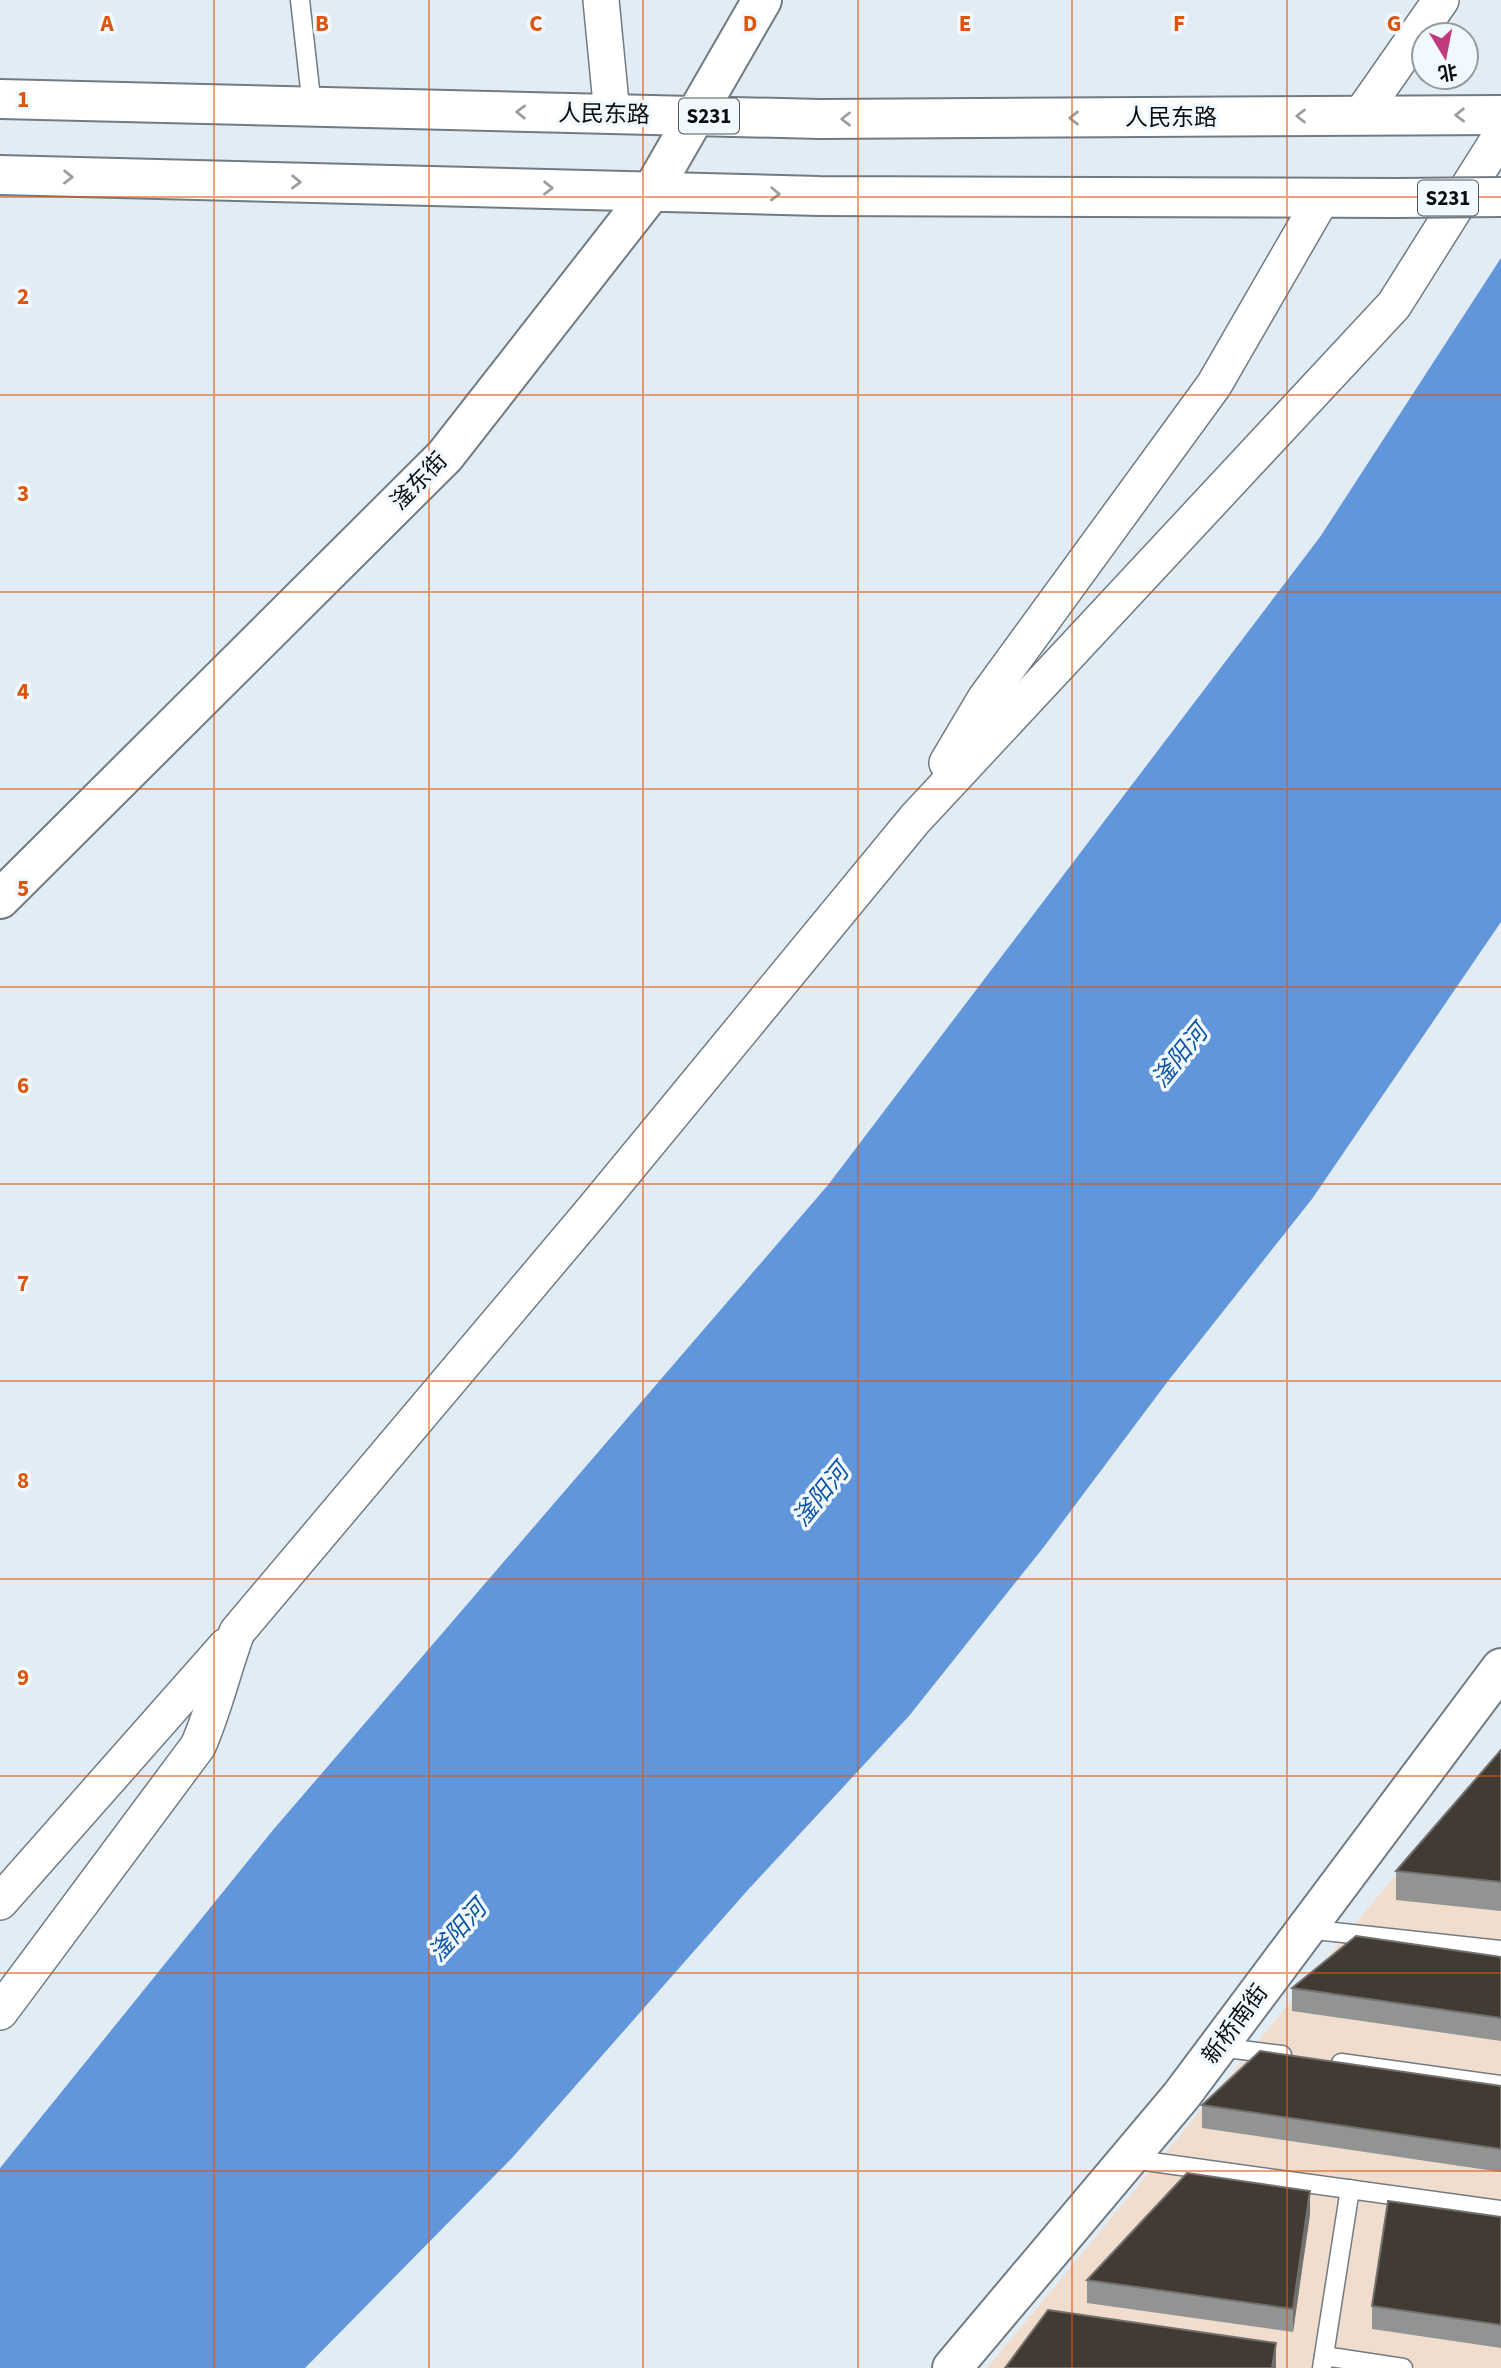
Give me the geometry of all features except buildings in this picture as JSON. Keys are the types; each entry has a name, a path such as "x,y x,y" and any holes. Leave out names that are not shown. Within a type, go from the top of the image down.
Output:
{"main road":[{"name":"滏东街","path":"0,899 445,456 652,191 762,0"},
{"name":"人民东路","path":"0,99 820,120 1501,114"},
{"name":"S231","path":"0,175 833,196 1501,197"},
{"name":"新桥南街","path":"952,2368 1181,2096 1501,1668"}],"street":[{"path":"601,0 612,114"},
{"path":"1360,116 1441,0"},
{"path":"0,1902 237,1632 593,1210 915,819 1394,305 1501,135"},
{"path":"915,819 985,699 1214,385 1322,198"},
{"path":"0,2012 198,1746 211,1717 220,1678 237,1632"}],"lane":[{"path":"300,0 312,107"},
{"path":"1306,1929 1501,1950"},
{"path":"1218,2047 1299,2057"},
{"path":"1326,2061 1501,2085"},
{"path":"1129,2159 1501,2210"},
{"path":"1350,2189 1323,2362 1403,2368"}],"shaded area":[{"path":"1501,1748 1501,2368 987,2368"}],"water":[{"name":"滏阳河","path":"1501,258 1501,922 1312,1199 1168,1381 1043,1548 909,1716 746,1892 512,2158 305,2368 0,2368 0,2168 273,1830 828,1185 1320,537"}]}
